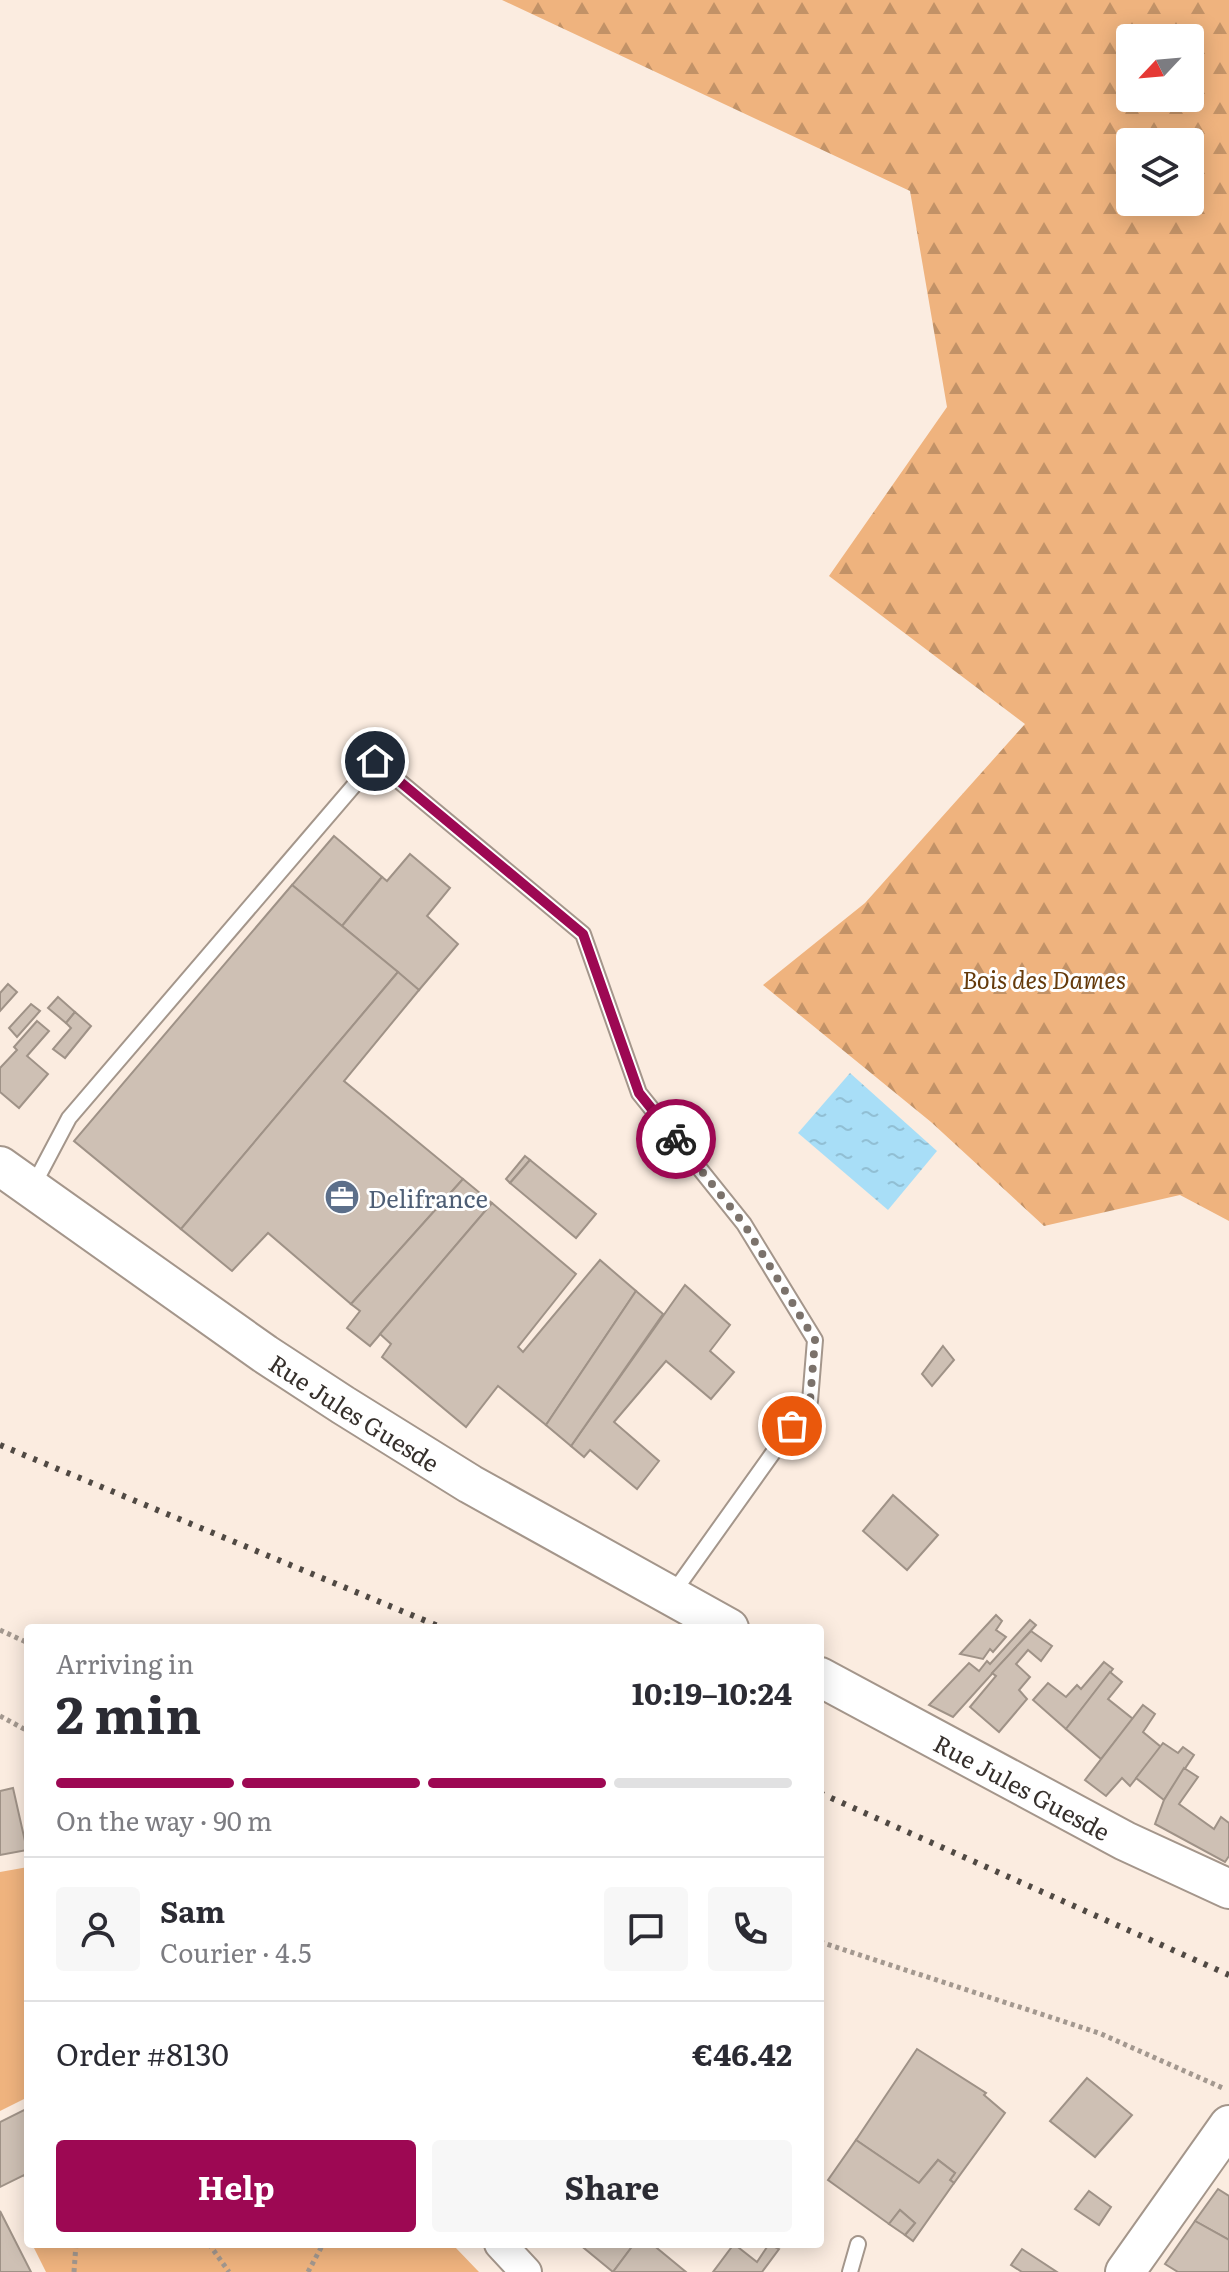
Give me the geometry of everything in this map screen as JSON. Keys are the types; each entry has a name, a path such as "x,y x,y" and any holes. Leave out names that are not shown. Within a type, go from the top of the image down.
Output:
{"street":[{"name":"Rue Jules Guesde","path":"0,1166 265,1354 343,1405 470,1484 721,1624"},
{"name":"Rue Jules Guesde","path":"824,1679 1125,1841 1229,1889"},
{"path":"1125,2272 1229,2125"},
{"path":"504,2248 526,2272"}],"lane":[{"path":"32,1188 69,1118 375,761 583,934 639,1093 744,1224 815,1340 810,1401 670,1597"},
{"path":"850,2272 858,2244"}],"path":[{"path":"0,1630 24,1641"},
{"path":"0,1716 24,1729"},
{"path":"824,1943 1099,2033 1229,2092"},
{"path":"74,2272 76,2248"},
{"path":"212,2248 229,2272"},
{"path":"308,2272 321,2248"}],"green space":[{"name":"Bois des Dames","path":"502,0 1229,0 1229,1221 1180,1195 1044,1226 931,1122 763,985 865,903 1025,724 829,576 947,407 910,191"},
{"path":"24,1868 24,2099 0,2111 0,1872"},
{"path":"34,2248 456,2248 479,2272 46,2272"}],"water":[{"path":"850,1073 937,1151 888,1210 798,1133"}],"building":[{"path":"334,836 382,877 342,926 292,885"},
{"path":"410,854 450,888 427,916 458,944 419,990 342,926 382,877 387,881"},
{"path":"292,885 398,972 181,1229 74,1141"},
{"path":"398,972 419,990 344,1081 463,1179 351,1304 268,1233 232,1271 181,1229"},
{"path":"8,984 17,992 0,1011 0,993"},
{"path":"58,997 75,1012 66,1023 48,1008"},
{"path":"31,1004 40,1011 17,1037 9,1028"},
{"path":"75,1012 91,1026 65,1058 53,1049 71,1028 66,1023"},
{"path":"37,1021 49,1031 27,1056 48,1074 19,1108 0,1092 0,1068"},
{"path":"525,1156 530,1160 510,1183 506,1179"},
{"path":"530,1160 596,1214 576,1238 510,1183"},
{"path":"463,1179 492,1203 370,1346 347,1328 360,1311 351,1304"},
{"path":"492,1203 576,1274 518,1347 523,1352 600,1260 636,1291 546,1425 498,1386 466,1427 382,1357 391,1344 380,1334"},
{"path":"685,1285 730,1325 710,1351 734,1372 711,1399 666,1361 614,1422 659,1461 637,1489 590,1450 584,1457 571,1446"},
{"path":"636,1291 663,1314 571,1446 546,1425"},
{"path":"943,1346 954,1360 932,1386 922,1374"},
{"path":"893,1495 938,1535 907,1570 863,1531"},
{"path":"996,1615 1002,1621 996,1630 1006,1637 993,1652 990,1649 983,1659 960,1654"},
{"path":"1030,1620 1036,1625 953,1717 929,1705 969,1663 979,1671 987,1661 990,1664"},
{"path":"1031,1631 1052,1646 1041,1661 1028,1650 1016,1664 1030,1677 1019,1690 1027,1699 999,1732 970,1707 996,1676 992,1673"},
{"path":"1104,1662 1113,1669 1066,1729 1033,1700 1048,1683 1066,1697 1077,1685 1081,1689"},
{"path":"1110,1672 1122,1682 1108,1699 1133,1719 1101,1759 1066,1729"},
{"path":"1143,1705 1155,1714 1143,1732 1161,1747 1130,1786 1122,1778 1106,1796 1085,1780"},
{"path":"1163,1743 1178,1753 1183,1747 1194,1755 1164,1800 1136,1778"},
{"path":"1184,1768 1198,1777 1179,1804 1214,1829 1221,1817 1229,1823 1229,1856 1225,1862 1155,1824 1164,1800"},
{"path":"13,1788 24,1851 0,1855 0,1791"},
{"path":"917,2049 986,2093 984,2095 1005,2113 954,2183 950,2180 955,2173 938,2160 919,2183 856,2140"},
{"path":"1087,2078 1132,2115 1095,2157 1050,2121"},
{"path":"24,2110 24,2175 0,2187 0,2122"},
{"path":"856,2140 919,2183 938,2160 955,2173 950,2180 954,2183 913,2241 905,2235 915,2223 900,2210 889,2224 828,2180"},
{"path":"1218,2189 1229,2196 1229,2240 1195,2221"},
{"path":"1089,2191 1111,2207 1099,2225 1075,2209"},
{"path":"900,2210 915,2223 905,2235 889,2224"},
{"path":"0,2211 31,2272 0,2272"},
{"path":"1195,2221 1229,2240 1229,2272 1178,2272 1165,2264"},
{"path":"584,2248 631,2248 613,2272"},
{"path":"631,2248 657,2248 686,2272 613,2272"},
{"path":"731,2248 739,2248 757,2262 766,2248 779,2249 762,2272 713,2272"},
{"path":"1022,2249 1057,2272 1022,2272 1011,2265"}],"railway":[{"path":"0,1445 433,1624"},
{"path":"824,1795 1229,1975"}],"way so far":[{"path":"676,1139 744,1224 815,1340 810,1401 792,1426"}],"place":[{"name":"Delifrance","path":"342,1197"}],"route":[{"path":"375,761 583,934 639,1093 676,1139"}]}
